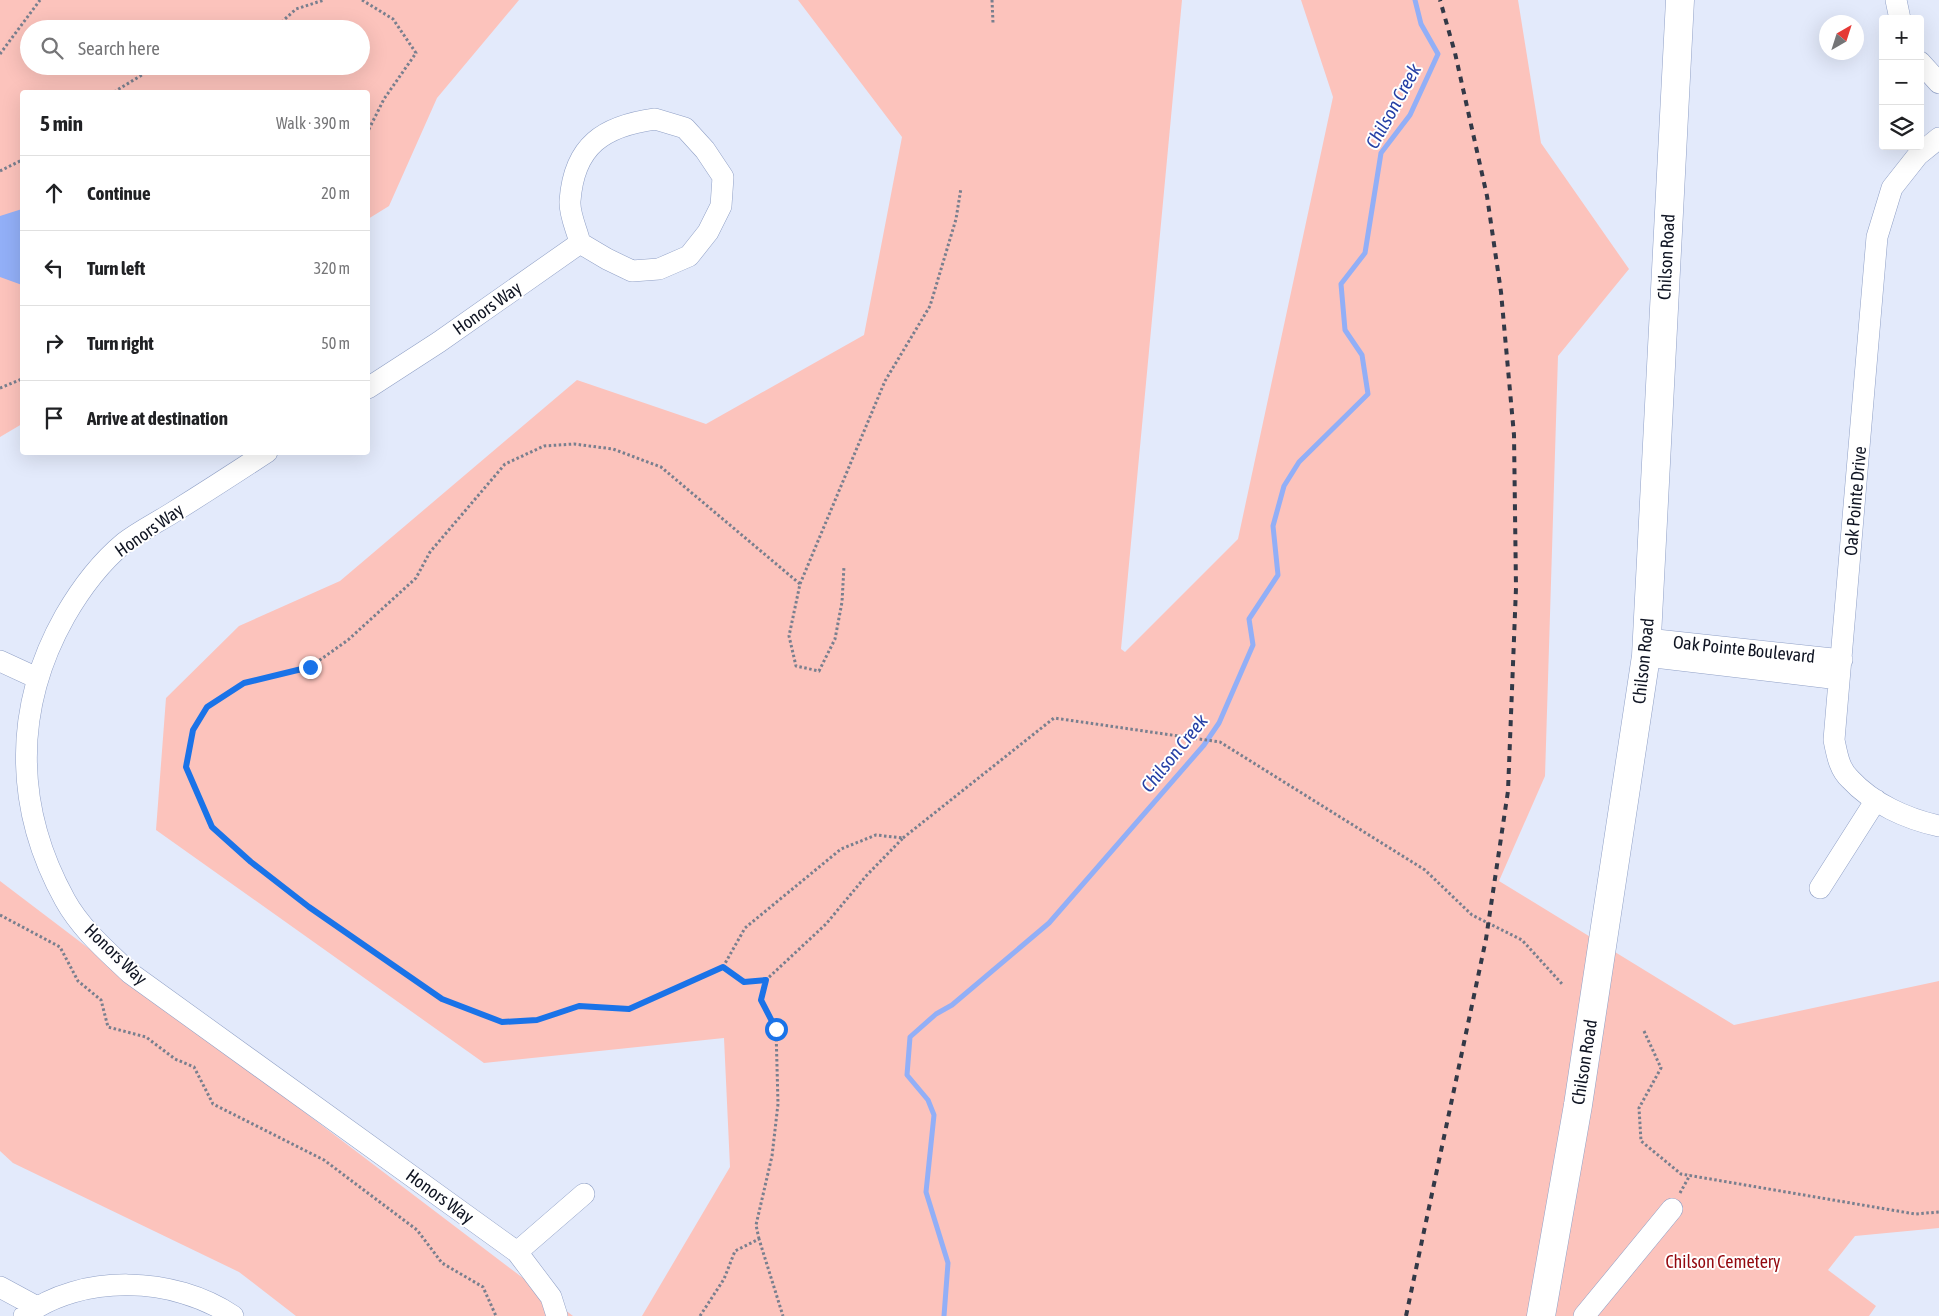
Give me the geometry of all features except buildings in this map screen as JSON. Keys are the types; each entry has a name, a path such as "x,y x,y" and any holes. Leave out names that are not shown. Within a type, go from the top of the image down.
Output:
{"main road":[{"name":"Chilson Road","path":"1541,1316 1578,1105 1646,648 1680,0"}],"street":[{"path":"1896,0 1899,15"},
{"path":"1924,66 1939,83"},
{"path":"656,119 685,128 705,150 722,177 721,206 708,232 689,256 659,269 632,271 580,243 570,203 577,165 597,138 626,123 656,119"},
{"name":"Oak Pointe Drive","path":"1939,138 1918,155 1892,188 1877,237 1834,740 1838,760 1849,779 1876,800 1909,819 1939,826"},
{"name":"Honors Way","path":"370,387 439,342 580,243"},
{"name":"Honors Way","path":"262,455 124,544 81,589 54,635 37,678 25,740 26,776 35,823 51,870 66,902 95,940 130,973 517,1252 551,1297 557,1316"},
{"name":"Oak Pointe Boulevard","path":"1646,648 1841,669"},
{"path":"0,661 37,678"},
{"path":"1820,888 1876,800"},
{"path":"517,1252 584,1194"},
{"path":"1584,1316 1672,1209"},
{"path":"0,1287 30,1311 79,1291 111,1286 151,1286 189,1294 233,1316"}],"path":[{"path":"25,20 40,0"},
{"path":"284,20 296,9 324,0"},
{"path":"362,0 392,19 416,53 384,99 370,127"},
{"path":"992,0 993,23"},
{"path":"0,54 20,27"},
{"path":"117,90 142,75"},
{"path":"0,172 20,161"},
{"path":"844,566 842,602 835,639 819,671 796,666 789,636 800,584 885,381 930,306 956,218 961,188"},
{"path":"0,388 20,380"},
{"path":"800,584 661,467 613,449 574,444 544,446 505,464 430,552 416,578 348,640 310,667 244,683 207,707 193,730 186,767 212,827 251,862 309,907 442,999 502,1022 537,1020 579,1006 629,1009 723,967 745,928 841,849 876,835 904,838"},
{"path":"783,1316 756,1224 772,1156 778,1104 776,1029 761,1000 766,980 826,924 866,876 904,838 1054,718 1220,742 1425,870 1472,915 1522,940 1563,985"},
{"path":"0,915 60,948 78,981 101,1000 108,1028 146,1037 175,1059 194,1067 213,1104 324,1160 417,1230 442,1263 482,1287 496,1316"},
{"path":"723,967 744,982 766,980"},
{"path":"1644,1031 1661,1068 1640,1108 1641,1141 1681,1174 1914,1214 1939,1212"},
{"path":"700,1316 724,1278 736,1251 759,1239"}],"green space":[{"path":"0,0 519,0 437,98 389,206 370,218 370,90 20,90 20,425 0,437"},
{"name":"Chilson Cemetery","path":"798,0 1182,0 1121,649 1125,652 1238,539 1333,97 1301,0 1518,0 1541,143 1629,269 1558,356 1545,776 1499,881 1734,1025 1939,981 1939,1228 1855,1236 1828,1270 1876,1306 1869,1316 642,1316 730,1167 724,1038 484,1063 156,830 166,698 239,626 340,581 577,380 706,424 864,335 902,137"},
{"path":"0,881 573,1316 296,1316 239,1272 13,1163 0,1151"}],"water":[{"path":"20,210 20,284 0,277 0,216"}],"waterway":[{"name":"Chilson Creek","path":"944,1316 948,1263 926,1192 934,1115 928,1100 907,1075 910,1037 936,1014 952,1005 1049,923 1204,745 1219,723 1253,645 1249,619 1278,575 1273,526 1284,486 1299,462 1368,394 1362,355 1345,330 1341,284 1365,253 1381,153 1410,115 1438,54 1421,24 1415,0"}],"railway":[{"path":"1406,1316 1486,939 1508,791 1516,588 1514,435 1501,292 1487,196 1455,53 1440,0"}],"route":[{"path":"310,667 244,683 207,707 193,730 186,767 212,827 251,862 380,958 442,999 502,1022 537,1020 579,1006 629,1009 723,967 744,982 766,980 761,1000 776,1029"}]}
